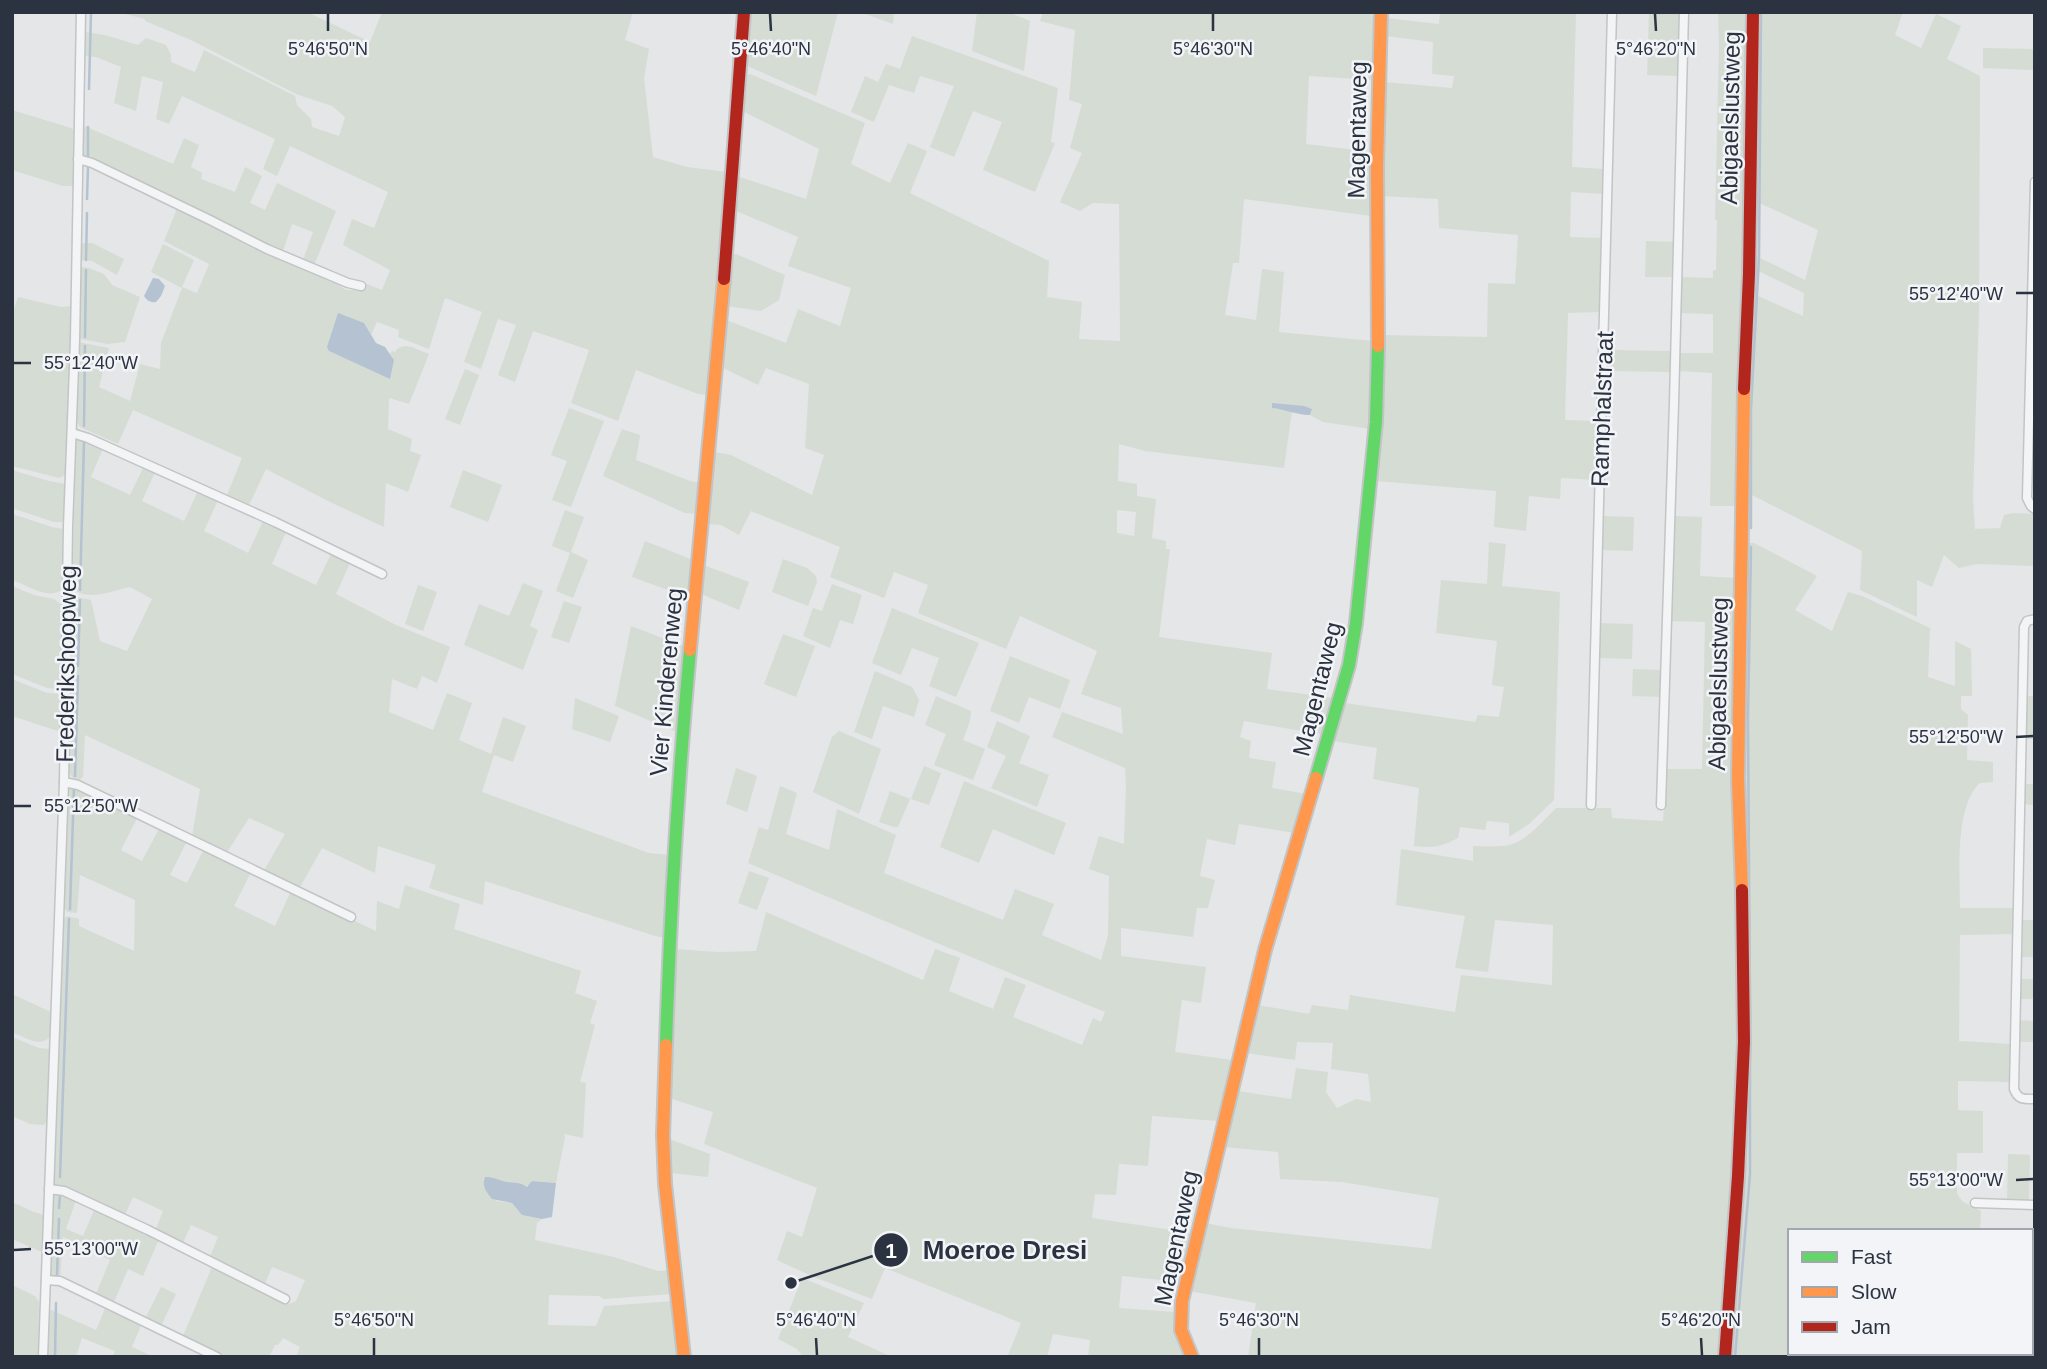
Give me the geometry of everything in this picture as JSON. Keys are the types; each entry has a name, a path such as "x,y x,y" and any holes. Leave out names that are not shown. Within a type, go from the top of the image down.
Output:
{"street":[{"name":"Frederikshoopweg","path":"43,1357 64,782 81,12"},
{"name":"Vier Kinderenweg","path":"684,1357 665,1184 663,1135 668,971 682,739 727,250 744,12"},
{"name":"Magentaweg","path":"1192,1357 1179,1326 1182,1301 1265,950 1339,702 1356,623 1376,422 1376,209 1381,12"},
{"name":"Ramphalstraat","path":"1591,805 1612,12"},
{"path":"1661,806 1684,12"},
{"name":"Abigaelslustweg","path":"1726,1357 1744,1042 1738,658 1749,274 1752,12"},
{"path":"78,159 92,163 186,208 267,250 360,286"},
{"path":"2035,182 2027,499 2035,509"},
{"path":"72,433 275,522 382,575"},
{"path":"2035,619 2027,621 2024,627 2014,1089 2016,1096 2022,1099 2035,1099"},
{"path":"64,782 90,790 351,917"},
{"path":"48,1189 64,1191 285,1299"},
{"path":"1975,1203 2035,1205"},
{"path":"46,1280 60,1281 217,1357"}],"shaded area":[{"path":"117,12 307,12 370,42 382,12 633,12 625,40 649,49 644,78 653,157 687,167 728,172 709,395 698,394 636,370 618,421 571,403 589,350 533,331 515,382 498,375 516,325 498,319 481,369 464,362 482,312 445,298 429,349 398,337 399,330 377,322 371,335 364,323 329,351 389,378 394,360 390,354 392,351 406,346 429,354 409,404 389,398 388,429 412,439 410,451 421,455 408,492 386,483 384,527 266,469 249,505 227,495 242,458 133,410 118,444 80,427 76,420 78,342 109,348 99,387 130,401 140,364 160,369 161,343 182,288 151,272 163,244 194,260 182,287 197,293 209,264 164,241 178,206 325,276 346,290 361,290 367,284 382,290 390,270 343,245 352,219 374,228 388,192 290,146 277,176 263,169 275,139 182,96 169,124 156,119 163,82 142,76 136,111 114,103 121,67 96,57 85,56 85,32 138,45 146,38 166,45 171,62 195,72 204,50 295,96 297,105 311,119 312,127 339,136 345,117 332,106 296,94 191,40 145,19"},
{"path":"748,12 838,12 816,96 745,65"},
{"path":"860,12 894,12 893,24"},
{"path":"977,12 1008,12 1030,21 1024,71 972,51"},
{"path":"1043,12 1376,12 1373,80 1309,76 1306,144 1372,152 1371,216 1244,199 1239,263 1233,263 1225,315 1256,320 1262,269 1284,272 1279,332 1373,341 1371,429 1323,422 1310,415 1312,409 1273,408 1292,411 1284,468 1145,451 1119,444 1118,481 1137,484 1137,496 1156,499 1152,538 1166,541 1166,549 1170,549 1159,637 1272,653 1267,689 1335,698 1324,735 1244,721 1240,737 1251,741 1249,758 1276,762 1272,788 1307,794 1295,833 1239,824 1235,845 1207,839 1200,876 1215,880 1208,908 1197,908 1193,937 1121,928 1121,956 1206,967 1201,1003 1182,1000 1175,1052 1232,1060 1218,1121 1152,1116 1148,1166 1119,1164 1116,1195 1095,1194 1092,1218 1192,1233 1181,1282 1122,1276 1119,1308 1174,1312 1178,1339 1185,1357 1088,1357 1090,1340 1053,1334 1047,1357 1013,1357 1008,1355 1021,1323 885,1268 872,1299 777,1260 787,1231 802,1237 817,1188 704,1144 713,1112 669,1098 674,949 756,951 766,912 923,980 935,949 960,958 949,991 993,1009 1005,977 1026,985 1013,1017 1082,1045 1093,1018 1101,1022 1105,1012 748,863 759,827 768,830 780,786 797,793 786,834 829,850 837,809 896,835 884,873 1003,920 1015,889 1054,904 1042,935 1101,960 1108,935 1109,876 1089,869 1099,836 1124,844 1125,768 1052,737 1062,712 1123,734 1121,708 1081,694 1097,651 1020,616 1006,649 918,613 928,585 894,572 884,598 830,577 840,547 751,511 739,535 721,525 706,524 714,452 731,455 812,495 824,455 805,448 809,384 766,368 758,385 721,367 726,320 786,343 798,309 840,326 851,288 788,266 798,237 734,210 737,176 806,199 819,149 742,111 744,76 750,74 865,123 851,164 890,183 908,143 927,151 910,193 1049,261 1047,297 1082,302 1079,339 1120,341 1119,204 1093,203 1080,211 1060,202 1082,153 1070,148 1082,104 1069,100 1075,30 1040,21","holes":["1117,510 1136,512 1134,536 1117,533"]},
{"path":"1440,12 1576,12 1572,167 1604,169 1603,194 1571,192 1570,237 1602,238 1600,312 1568,313 1565,420 1599,421 1597,480 1561,478 1560,499 1529,496 1526,531 1494,527 1496,491 1377,481 1384,335 1487,337 1488,283 1515,284 1518,235 1439,228 1438,199 1381,196 1385,82 1452,88 1454,76 1432,74 1433,42 1386,36 1386,18 1439,24"},
{"path":"1649,12 1680,12 1678,76 1647,75"},
{"path":"1718,12 1750,12 1739,506 1710,506 1712,373 1679,371 1679,353 1713,353 1713,314 1680,313 1681,277 1713,278 1713,270 1716,270"},
{"path":"1755,12 1903,12 1895,35 1921,48 1936,14 1961,26 1947,59 1980,76 1979,313 1973,498 1975,529 2000,528 2004,515 2035,514 2035,566 1977,564 1959,568 1944,555 1932,587 1917,580 1917,617 1860,590 1862,551 1746,492 1751,293 1803,316 1804,293 1752,268 1752,254 1805,280 1818,230 1753,200"},
{"path":"912,36 1058,88 1051,142 1055,143 1035,192 983,170 1002,122 973,111 954,157 930,147 954,86 920,76 914,93 889,85 874,122 851,112 865,76 878,82 886,64 900,69"},
{"path":"1983,48 2033,49 2033,70 1983,68"},
{"path":"12,110 74,130 73,186 63,186 12,170"},
{"path":"82,125 173,164 184,138 199,145 191,167 202,173 201,179 235,192 245,167 262,176 250,203 265,210 277,183 336,211 313,268 302,263 313,232 292,224 282,254 82,157"},
{"path":"1646,241 1676,242 1675,277 1645,277"},
{"path":"81,243 92,243 124,259 117,275 92,261 80,260"},
{"path":"736,254 785,275 779,300 761,311 726,306 732,255"},
{"path":"80,267 104,274 112,285 140,297 125,342 107,344 78,336"},
{"path":"18,297 61,307 71,306 66,474 59,478 12,466 12,314"},
{"path":"1608,350 1672,351 1672,372 1607,371"},
{"path":"465,369 479,375 460,425 445,419"},
{"path":"569,408 604,421 571,507 552,500 567,461 551,455"},
{"path":"622,429 640,435 636,460 702,483 698,514 685,513 603,476"},
{"path":"76,438 104,446 91,477 130,495 145,464 156,470 142,501 184,521 198,491 218,500 204,531 248,553 263,521 286,532 272,564 316,585 331,554 350,563 336,594 396,625 450,647 437,683 422,676 417,689 392,679 389,712 433,730 447,693 472,703 459,740 491,754 503,717 526,726 513,762 494,755 482,792 649,853 669,855 665,938 485,881 483,905 429,888 436,865 378,846 375,873 322,848 299,889 263,872 285,834 249,818 226,854 192,837 200,789 85,735 83,777 79,780 73,778 69,773 72,596 91,600 100,641 127,651 152,599 130,587 92,595 72,588"},
{"path":"12,470 65,484 62,522 54,522 12,508"},
{"path":"463,470 502,485 488,522 450,507"},
{"path":"565,510 584,517 571,552 588,560 573,598 556,591 570,553 552,546"},
{"path":"12,514 63,529 65,532 64,588 58,592 45,593 12,580"},
{"path":"1603,516 1634,517 1633,551 1602,550"},
{"path":"1674,516 1702,517 1700,576 1738,578 1741,1043 1721,1357 1248,1357 1256,1303 1189,1291 1205,1223 1431,1249 1439,1198 1342,1182 1280,1179 1278,1152 1224,1147 1238,1091 1291,1099 1296,1068 1328,1072 1326,1092 1337,1108 1356,1099 1371,1102 1368,1074 1331,1069 1333,1043 1297,1042 1295,1060 1246,1053 1258,1005 1309,1014 1312,1005 1348,1010 1350,995 1455,1012 1461,975 1552,985 1553,925 1495,920 1488,972 1455,968 1465,916 1396,905 1401,849 1473,861 1473,846 1502,846 1518,842 1556,808 1611,808 1612,818 1663,821 1666,769 1702,769 1705,622 1671,621"},
{"path":"645,541 693,560 690,598 632,577"},
{"path":"1489,542 1506,544 1502,586 1560,592 1554,800 1529,824 1509,837 1509,823 1487,821 1485,830 1460,827 1458,838 1432,847 1414,846 1419,788 1373,779 1377,748 1333,741 1345,703 1475,722 1478,715 1499,717 1504,687 1492,685 1497,641 1436,633 1441,580 1487,584"},
{"path":"1746,543 1754,543 1817,576 1795,610 1832,631 1848,592 1930,628 1928,677 1955,686 1955,641 1971,649 1972,696 1961,696 1961,709 1968,715 1967,760 1993,762 1993,782 1980,783 1966,808 1960,842 1960,908 2014,908 2013,934 1960,935 1959,1041 2011,1044 2011,1082 1958,1081 1958,1110 1983,1111 1983,1153 1957,1153 1957,1194 1963,1202 1981,1211 1980,1229 1788,1229 1788,1355 1947,1357 1727,1357 1741,1176 1741,779"},
{"path":"783,559 807,568 816,576 817,582 808,606 772,592"},
{"path":"701,564 749,582 739,610 701,594"},
{"path":"523,583 543,591 530,626 538,630 523,670 464,645 479,604 509,616"},
{"path":"832,584 862,595 853,624 840,620 830,648 803,636 813,608 822,611"},
{"path":"418,585 437,592 423,631 405,624"},
{"path":"12,586 54,599 63,606 62,686 58,689 47,688 12,674"},
{"path":"564,601 582,607 569,643 551,637"},
{"path":"892,608 979,643 956,697 929,686 939,658 912,648 901,675 872,663"},
{"path":"1600,623 1633,624 1632,659 1599,658"},
{"path":"631,626 686,647 679,733 615,706"},
{"path":"783,634 815,646 796,697 764,684"},
{"path":"1010,656 1070,680 1060,709 1029,697 1019,723 990,711"},
{"path":"1633,669 1662,670 1662,697 1632,696"},
{"path":"875,671 912,687 919,700 914,717 883,706 872,739 854,732"},
{"path":"12,679 47,693 62,694 61,732 12,716"},
{"path":"936,696 971,711 963,740 985,749 973,780 934,765 946,734 925,725"},
{"path":"2026,696 2035,696 2035,739 2025,739"},
{"path":"575,698 619,716 610,742 572,729"},
{"path":"997,721 1030,736 1019,763 1049,775 1037,807 991,788 1006,756 987,747"},
{"path":"839,731 881,749 859,814 813,792 832,737"},
{"path":"924,766 941,773 929,805 911,799"},
{"path":"736,768 757,776 747,812 726,804"},
{"path":"964,781 1066,823 1054,855 993,829 979,863 940,847"},
{"path":"2023,784 2035,784 2035,805 2023,804"},
{"path":"73,785 138,816 121,850 142,861 160,827 187,841 170,875 187,883 204,849 251,872 234,906 275,926 291,891 376,931 377,901 399,909 405,885 460,904 454,929 581,971 575,993 597,1001 590,1023 595,1025 580,1082 586,1083 583,1138 564,1134 556,1183 532,1181 528,1187 490,1177 483,1180 496,1201 512,1203 522,1215 542,1219 537,1223 535,1240 614,1257 658,1271 671,1270 673,1294 604,1299 599,1296 549,1295 548,1325 596,1326 604,1306 674,1301 681,1357 296,1357 300,1347 283,1338 275,1345 269,1357 226,1357 183,1336 212,1267 289,1304 296,1301 305,1280 272,1267 264,1286 209,1259 218,1237 191,1225 182,1245 155,1231 163,1211 133,1197 124,1217 54,1184 64,919 67,916 79,919 79,926 134,951 135,900 80,875 77,913 67,912 64,907 68,789"},
{"path":"890,791 910,799 898,827 879,822"},
{"path":"749,871 769,878 757,910 738,903"},
{"path":"2023,920 2035,920 2035,957 2022,957"},
{"path":"2019,979 2035,979 2035,999 2019,999"},
{"path":"12,994 53,1013 50,1037 37,1042 12,1032"},
{"path":"2018,1020 2035,1021 2035,1042 2018,1042"},
{"path":"12,1037 39,1048 49,1049 47,1121 44,1125 30,1124 12,1116"},
{"path":"669,1139 710,1154 708,1177 670,1173"},
{"path":"2008,1154 2030,1155 2029,1202 2007,1201"},
{"path":"55,1192 76,1200 66,1229 83,1236 95,1208 159,1239 143,1276 128,1269 114,1302 96,1294 110,1260 63,1237 60,1279 51,1276 52,1196"},
{"path":"12,1202 44,1215 42,1252 12,1239"},
{"path":"802,1278 864,1303 848,1337 892,1357 803,1357 797,1349 778,1339"},
{"path":"12,1285 35,1296 39,1302 38,1357 12,1357"},
{"path":"161,1287 176,1294 161,1326 145,1319"},
{"path":"106,1306 142,1323 132,1347 154,1357 113,1357 115,1351 82,1338 76,1357 48,1357 49,1309 96,1330"}],"water":[{"path":"153,278 159,279 165,286 156,302 151,302 144,296"},
{"path":"338,313 364,323 376,343 385,347 394,360 390,379 329,351 327,347"},
{"path":"1272,403 1312,409 1310,415 1302,414 1272,408"},
{"path":"485,1177 527,1187 532,1181 556,1183 552,1217 542,1219 522,1215 512,1203 492,1199 484,1186"}],"waterway":[{"path":"89,89 91,12"},
{"path":"1751,528 1751,409 1759,257 1761,12"},
{"path":"88,127 88,158"},
{"path":"87,199 88,167"},
{"path":"86,260 87,213"},
{"path":"85,337 86,270"},
{"path":"84,426 85,346"},
{"path":"80,590 84,442"},
{"path":"1750,1020 1748,719 1751,547"},
{"path":"78,666 80,600"},
{"path":"75,776 78,676"},
{"path":"70,909 74,787"},
{"path":"60,1177 69,919"},
{"path":"1735,1357 1750,1174 1750,1044"},
{"path":"59,1208 60,1195"},
{"path":"57,1275 59,1219"},
{"path":"55,1357 56,1303"}],"traffic: fast":[{"path":"1316,778 1349,665 1356,623 1376,422 1378,346"},
{"path":"666,1045 675,847 690,650"}],"traffic: slow":[{"path":"1378,346 1377,166 1381,12"},
{"path":"690,650 724,279"},
{"path":"1742,890 1738,779 1744,389"},
{"path":"1192,1357 1181,1330 1182,1301 1265,950 1316,778"},
{"path":"666,1045 663,1135 665,1184 684,1357"}],"traffic: jam":[{"path":"724,279 744,12"},
{"path":"1744,389 1749,274 1753,12"},
{"path":"1725,1357 1744,1042 1742,890"}],"place":[{"name":"Moeroe Dresi","path":"791,1283"}]}
